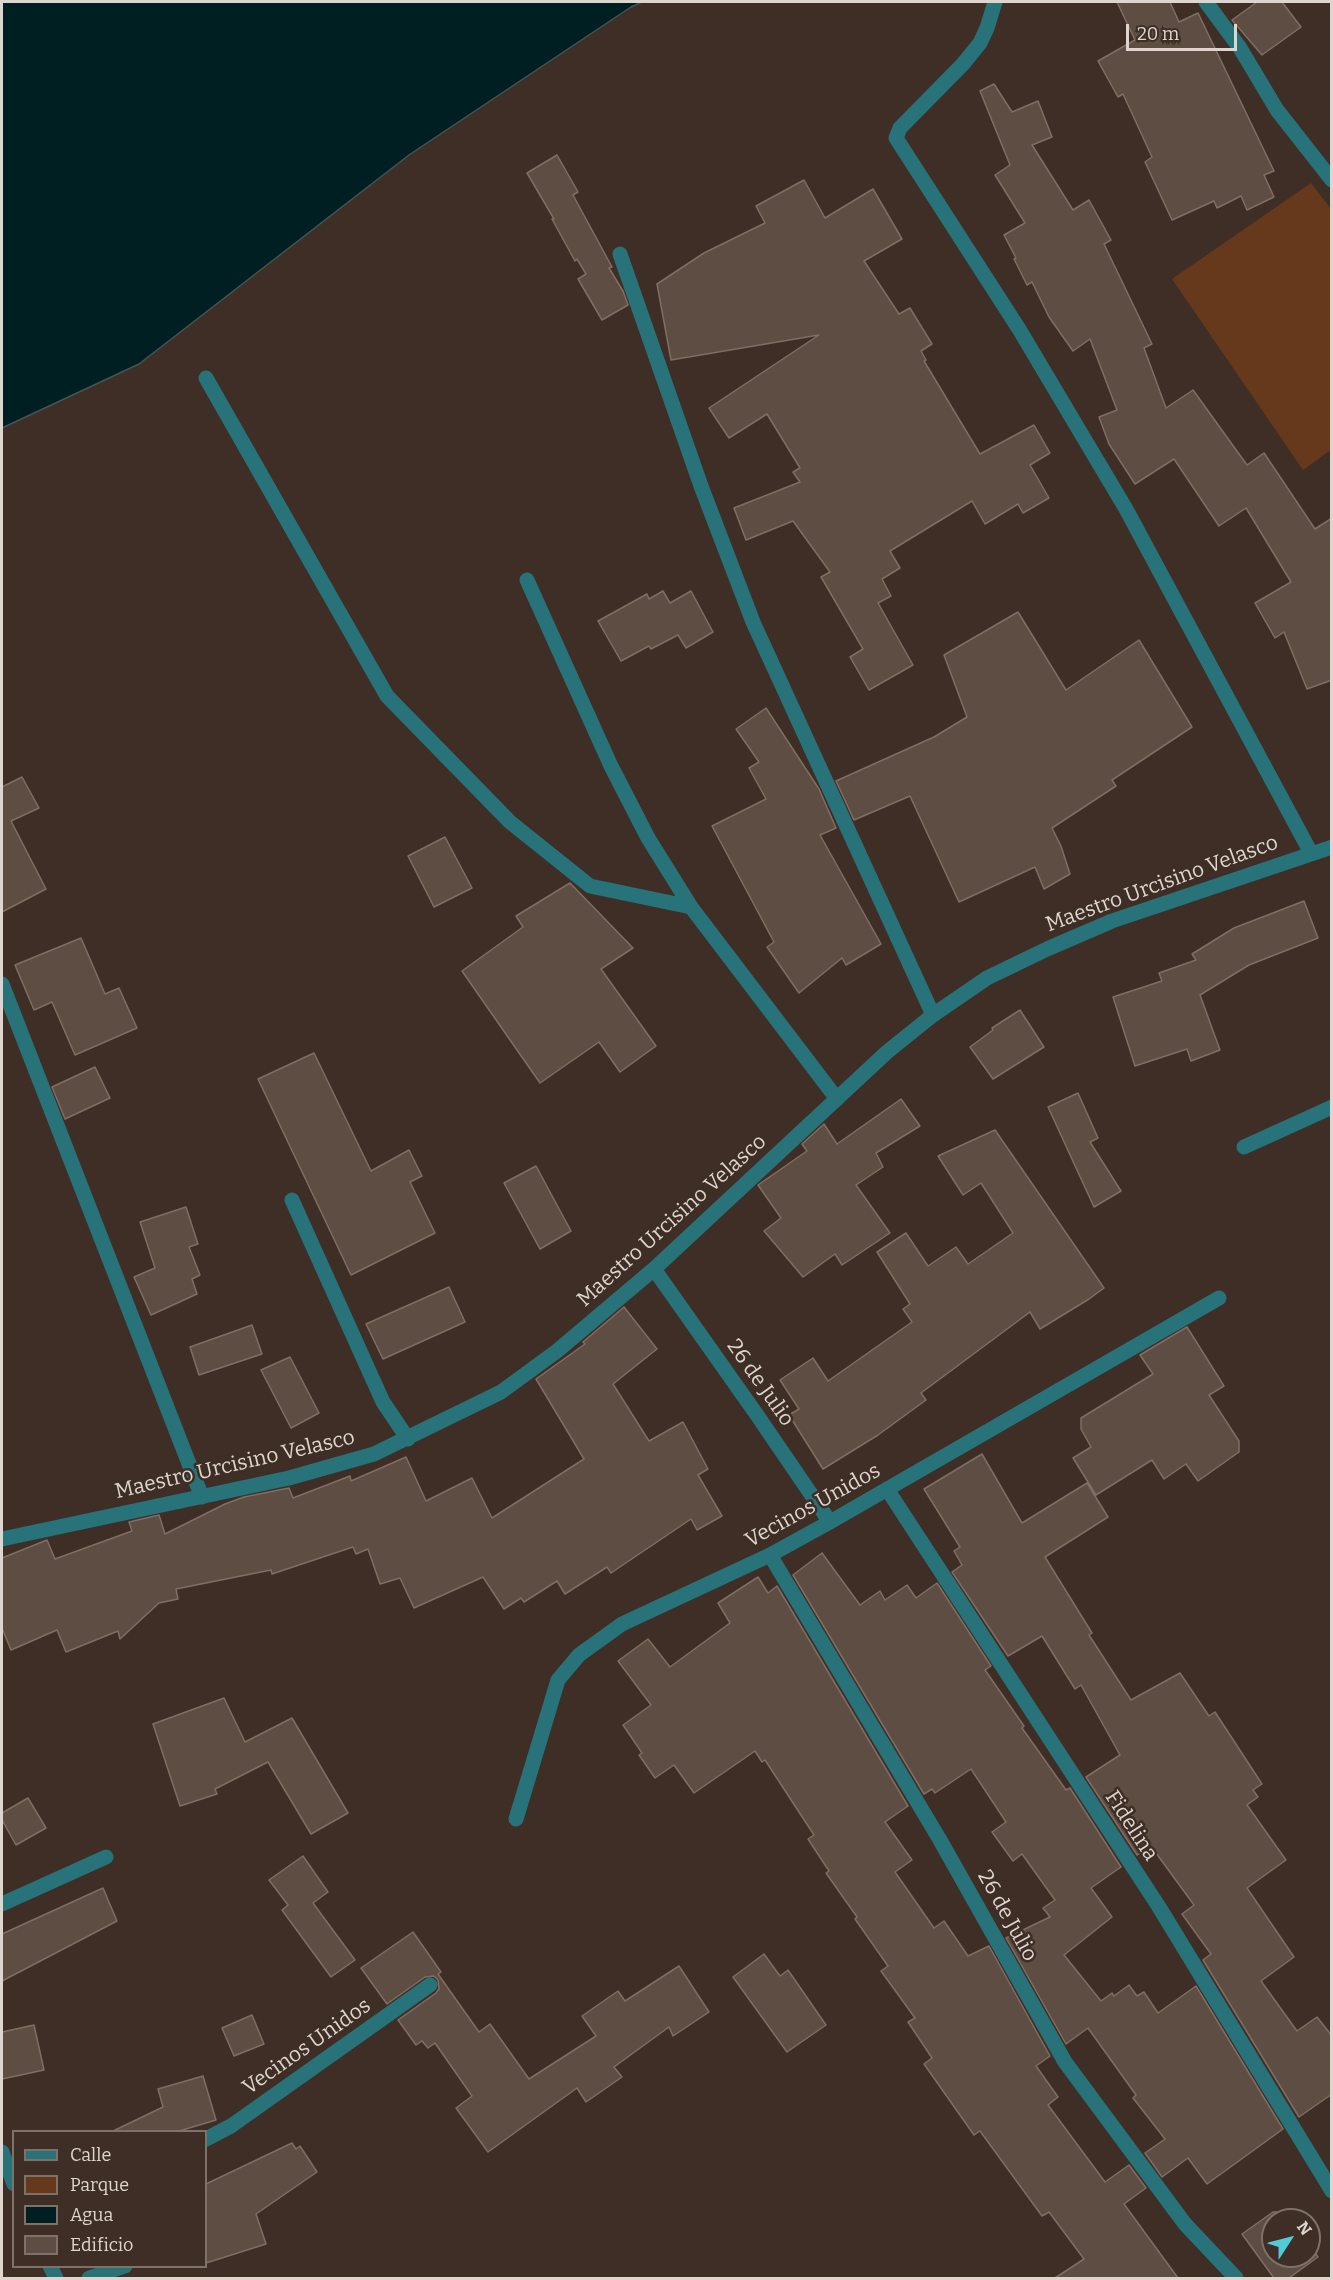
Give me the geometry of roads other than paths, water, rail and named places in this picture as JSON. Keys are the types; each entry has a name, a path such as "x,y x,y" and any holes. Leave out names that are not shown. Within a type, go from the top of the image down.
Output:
{"street":[{"path":"995,2 980,43 963,64 900,128 896,138 1019,329 1126,508 1311,853"},
{"path":"1206,2 1240,48 1277,110 1332,180"},
{"path":"620,254 701,486 753,622 933,1015"},
{"path":"206,378 387,696 510,822 590,886 691,907"},
{"path":"527,580 611,766 648,838 691,907 837,1100"},
{"name":"Maestro Urcisino Velasco","path":"2,1539 289,1478 374,1454 501,1392 557,1351 654,1269 887,1052 933,1015 987,978 1047,949 1122,918 1332,847"},
{"path":"2,984 202,1497"},
{"path":"1244,1147 1332,1107"},
{"path":"292,1200 383,1402 408,1439"},
{"name":"26 de Julio","path":"654,1269 830,1522"},
{"name":"Vecinos Unidos","path":"516,1819 558,1680 579,1655 622,1624 770,1555 1219,1298"},
{"name":"Fidelina","path":"887,1489 1159,1907 1332,2192"},
{"name":"26 de Julio","path":"770,1555 940,1840 1065,2062 1185,2224 1236,2278"},
{"path":"2,1904 106,1857"},
{"name":"Vecinos Unidos","path":"207,2138 231,2126 430,1986"},
{"path":"2,2152 12,2179"},
{"path":"89,2278 119,2268"}],"water":[{"path":"2,2 642,2 631,7 409,155 139,364 2,428"}]}
